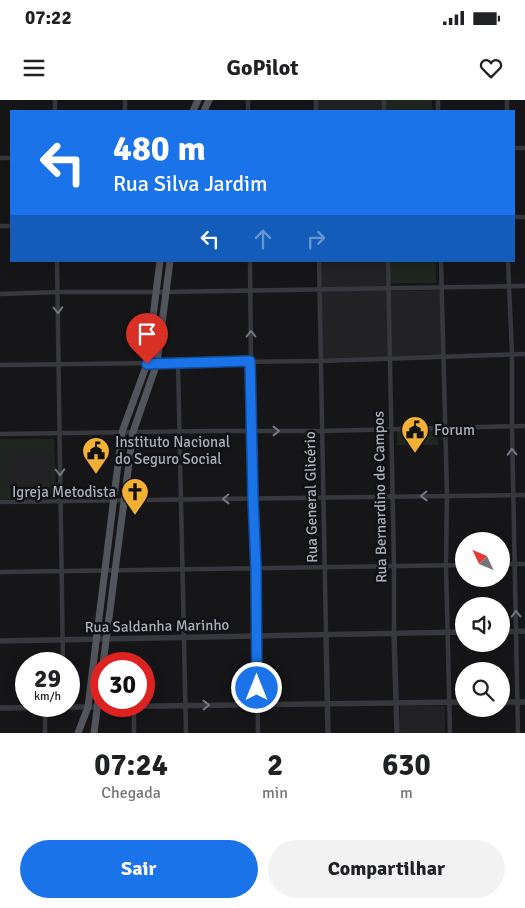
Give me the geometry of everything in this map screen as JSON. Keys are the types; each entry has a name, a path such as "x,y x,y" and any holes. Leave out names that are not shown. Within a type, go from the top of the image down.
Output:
{"main road":[{"path":"78,733 88,707 122,432 147,364 160,262"},
{"path":"105,652 133,432 157,363 170,262"},
{"path":"94,733 96,717"}],"street":[{"path":"57,262 58,434 63,652"},
{"path":"250,262 250,361 256,568 258,733"},
{"name":"Rua General Glicério","path":"319,262 328,733"},
{"name":"Rua Bernardino de Campos","path":"388,262 397,733"},
{"path":"441,262 447,496 446,565 450,733"},
{"path":"508,262 512,354 518,733"},
{"path":"0,294 525,286"},
{"path":"0,366 390,360 525,354"},
{"path":"178,362 186,733"},
{"path":"0,434 322,431 525,426"},
{"path":"0,502 525,495"},
{"path":"510,564 525,564"},
{"path":"0,572 455,565"},
{"path":"510,631 525,631"},
{"name":"Rua Saldanha Marinho","path":"0,641 455,633"},
{"path":"510,702 525,702"},
{"path":"155,707 455,703"},
{"path":"80,707 88,707"},
{"path":"0,708 15,708"},
{"path":"45,717 45,733"},
{"path":"134,717 134,733"}],"shaded area":[{"path":"317,100 382,100 382,110 317,110"},
{"path":"386,100 432,100 432,110 386,110"},
{"path":"320,262 386,262 387,291 442,290 443,357 322,359"},
{"path":"390,262 436,262 436,283 392,283 390,279"},
{"path":"438,430 438,445 397,445 397,431"},
{"path":"0,439 54,439 56,492 54,497 0,499","holes":["5,451 50,451 51,487 5,488"]},
{"path":"5,451 50,451 51,487 5,488"},
{"path":"400,706 445,706 445,733 400,733"}],"place":[{"name":"Forum","path":"415,454"},
{"name":"Instituto Nacional do Seguro Social","path":"96,475"},
{"name":"Igreja Metodista","path":"135,516"}],"route":[{"path":"147,364 250,361 256,568 257,688"}]}
